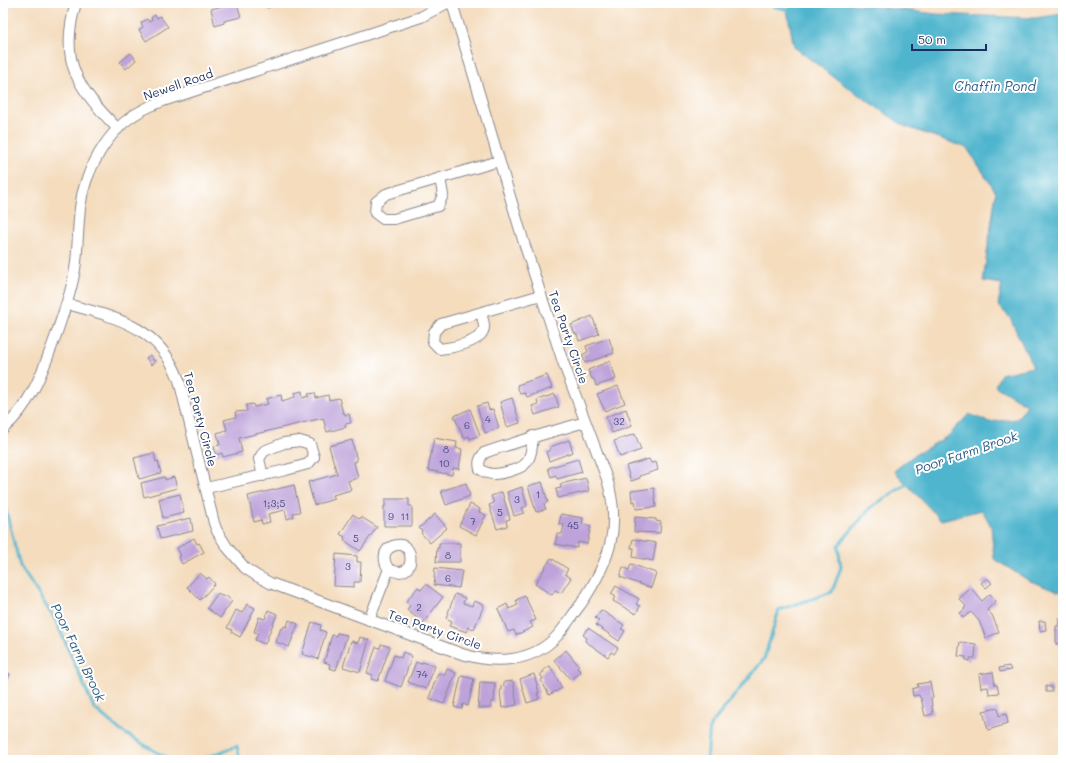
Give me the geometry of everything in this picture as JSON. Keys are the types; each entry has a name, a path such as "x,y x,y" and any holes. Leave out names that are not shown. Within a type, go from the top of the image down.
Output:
{"street":[{"path":"76,3 70,20 69,38 72,64 78,80 87,95 118,129"},
{"name":"Newell Road","path":"3,429 21,412 32,395 40,378 67,304 73,281 80,207 83,193 94,164 101,151 118,129 140,111 163,101 421,17 447,3"},
{"name":"Tea Party Circle","path":"67,304 114,317 135,326 154,341 170,360 179,380 214,523 227,547 245,568 270,583 466,655 493,661 509,660 526,655 542,647 556,637 567,624 596,580 608,556 613,530 613,509 610,487 563,362 541,295 452,3"},
{"path":"440,178 443,195 438,206 394,219 383,219 375,214 376,202 386,194 440,178 500,161"},
{"path":"481,313 484,325 483,332 478,339 452,348 440,349 433,342 434,332 441,324 541,295"},
{"path":"533,436 530,455 526,464 516,470 495,474 485,472 480,469 479,464 484,453 533,436 585,422"},
{"path":"206,488 264,476 308,464 314,457 310,444 300,441 284,443 264,451 260,459 264,476"},
{"path":"369,620 389,569"}],"water":[{"name":"Chaffin Pond","path":"793,3 845,3 936,14 1035,18 1063,14 1063,590 1058,592 1028,580 994,559 991,526 982,510 941,520 894,471 913,456 948,436 969,414 989,422 1017,419 1027,405 995,386 1001,374 1033,367 1010,318 998,305 1002,284 983,281 996,192 967,148 904,126 847,87 794,47 787,10"}],"building":[{"path":"237,3 241,17 224,21 224,23 215,26 211,9"},
{"path":"265,3 283,3 267,8"},
{"path":"155,15 157,18 160,16 168,27 146,41 139,30 143,27 141,23 147,19 149,22"},
{"path":"131,53 136,60 126,69 120,62"},
{"path":"592,316 599,334 579,341 577,334 575,334 571,325"},
{"path":"609,338 614,353 585,363 582,355 588,352 586,346"},
{"path":"150,355 155,362 151,365 146,358"},
{"path":"610,361 616,379 596,386 594,379 592,379 588,370"},
{"path":"547,375 552,388 527,397 525,393 520,394 517,385"},
{"path":"618,386 625,403 605,411 597,394"},
{"path":"302,391 303,398 309,396 308,394 315,393 316,398 328,395 329,400 339,398 343,413 345,413 345,415 349,414 351,423 345,424 346,427 327,432 323,418 239,438 242,452 223,457 222,453 216,455 214,446 220,445 217,433 227,430 224,420 236,417 235,412 247,411 246,405 253,404 254,407 268,404 266,399 281,395 282,401 295,397 294,393"},
{"path":"555,394 559,407 535,415 532,406 538,404 537,400"},
{"path":"512,398 520,423 507,427 500,402"},
{"path":"487,403 489,410 493,409 499,428 485,433 477,406"},
{"path":"470,409 480,435 470,439 469,436 464,438 454,416"},
{"path":"626,409 632,426 612,433 606,417"},
{"path":"635,434 641,450 620,457 614,441"},
{"path":"434,438 457,442 456,448 462,449 459,469 453,468 452,475 428,470"},
{"path":"352,440 357,461 354,462 358,478 348,481 351,490 333,495 335,499 314,505 308,482 337,474 329,446"},
{"path":"569,440 573,452 549,461 546,452 551,450 550,447"},
{"path":"154,453 161,473 139,479 134,458"},
{"path":"578,459 582,472 557,479 556,475 551,477 548,468"},
{"path":"649,459 651,463 656,462 658,470 639,476 640,478 631,481 626,466"},
{"path":"165,477 165,480 174,477 177,488 144,497 141,483"},
{"path":"586,478 589,491 558,498 556,489 561,488 560,484"},
{"path":"542,482 548,502 544,504 546,509 536,512 528,486"},
{"path":"466,483 470,496 446,505 441,491"},
{"path":"294,485 300,512 293,513 294,517 287,519 285,510 268,514 270,522 262,524 261,520 254,522 248,496"},
{"path":"522,487 527,506 522,508 524,513 514,516 507,492"},
{"path":"654,488 656,507 636,509 635,501 632,502 631,491"},
{"path":"502,492 510,519 506,520 507,526 497,529 489,505 494,503 491,496"},
{"path":"180,494 184,513 163,518 159,499"},
{"path":"385,499 409,499 409,506 412,506 412,526 384,526"},
{"path":"470,504 480,509 479,512 486,515 476,535 459,526"},
{"path":"353,514 359,519 361,517 377,527 360,551 344,540 345,537 340,534"},
{"path":"435,514 447,528 430,543 421,533 422,531 419,528"},
{"path":"561,514 583,518 582,524 591,526 587,544 578,542 577,548 555,544 557,534 562,534 564,525 559,524"},
{"path":"635,517 656,519 656,521 661,522 660,533 634,532"},
{"path":"191,518 193,531 160,539 157,526"},
{"path":"194,538 204,552 182,564 179,557 181,556 177,548"},
{"path":"633,539 656,543 653,561 633,557 634,548 631,548"},
{"path":"439,543 460,543 460,562 436,562"},
{"path":"336,554 357,556 357,562 361,562 360,582 354,582 354,587 334,586"},
{"path":"551,558 568,569 565,574 571,578 561,593 555,590 552,595 535,584"},
{"path":"631,564 656,573 651,588 620,577 623,567 629,570"},
{"path":"435,568 462,571 459,588 434,585"},
{"path":"200,573 207,579 209,577 215,584 200,600 187,587"},
{"path":"987,578 992,583 986,588 981,583"},
{"path":"426,584 443,597 423,623 407,610 410,605 406,602 418,587 421,590"},
{"path":"616,586 639,599 636,604 640,606 636,614 613,601 615,596 611,594"},
{"path":"971,588 982,601 990,594 996,601 987,610 992,615 999,632 986,638 979,621 971,612 963,618 960,613 966,606 959,599"},
{"path":"218,593 224,597 225,595 232,601 220,618 207,608"},
{"path":"455,594 465,598 463,603 472,606 474,601 484,605 474,629 468,627 467,632 449,626 452,621 446,618"},
{"path":"525,596 536,620 530,622 533,627 516,635 514,630 508,632 498,609 507,604 509,609 518,605 516,600"},
{"path":"247,604 255,608 240,637 231,632 232,630 227,628 236,610 242,613"},
{"path":"268,610 277,614 265,644 255,640 258,633 254,632 259,617 265,619"},
{"path":"601,610 624,625 621,629 625,631 619,641 596,625 599,620 595,618"},
{"path":"1059,618 1063,618 1063,644 1056,644 1056,626 1059,626"},
{"path":"289,620 298,624 289,647 276,642 281,628 283,629 284,626 287,627"},
{"path":"1039,621 1045,621 1046,630 1040,631"},
{"path":"312,622 321,625 320,630 326,632 318,659 302,654"},
{"path":"588,628 618,648 614,654 611,652 608,657 585,641 587,638 583,635"},
{"path":"337,633 347,635 336,670 329,668 330,664 324,662 332,635 336,636"},
{"path":"360,637 369,640 360,672 343,667 351,641 358,643"},
{"path":"960,642 976,644 975,658 970,658 970,661 966,660 966,657 958,656"},
{"path":"381,644 390,647 378,681 371,679 373,675 367,673 376,647 380,648"},
{"path":"566,650 579,666 577,668 581,672 571,680 554,660"},
{"path":"403,652 412,656 401,687 385,681 394,655 401,658"},
{"path":"416,662 421,664 422,662 435,666 426,689 408,682"},
{"path":"550,666 562,688 549,695 541,680 543,679 540,674 544,672 543,670"},
{"path":"1009,666 1011,670 1000,672 999,668"},
{"path":"447,669 456,673 444,704 429,698 438,673 445,675"},
{"path":"3,671 10,674 8,679 3,677"},
{"path":"993,672 995,685 997,685 999,693 989,694 988,687 981,688 979,674"},
{"path":"534,674 539,699 527,703 520,679"},
{"path":"461,676 474,679 468,706 463,704 462,709 454,707"},
{"path":"513,681 517,705 502,708 500,692 501,686 504,685 504,682"},
{"path":"480,682 495,683 494,702 491,702 491,708 478,708"},
{"path":"930,682 933,698 931,698 933,714 925,716 921,698 919,695 913,696 912,689 918,687 917,684"},
{"path":"1046,686 1052,687 1052,692 1046,692"},
{"path":"998,708 999,716 1006,714 1008,723 988,730 983,711"}],"waterway":[{"path":"773,3 775,7 790,10"},
{"name":"Poor Farm Brook","path":"707,760 710,726 764,659 779,610 832,592 841,567 838,546 871,507 910,482"},
{"name":"Poor Farm Brook","path":"3,499 20,566 56,621 94,708 121,731 170,760"},
{"name":"Poor Farm Brook","path":"200,760 237,746 240,760"}]}
